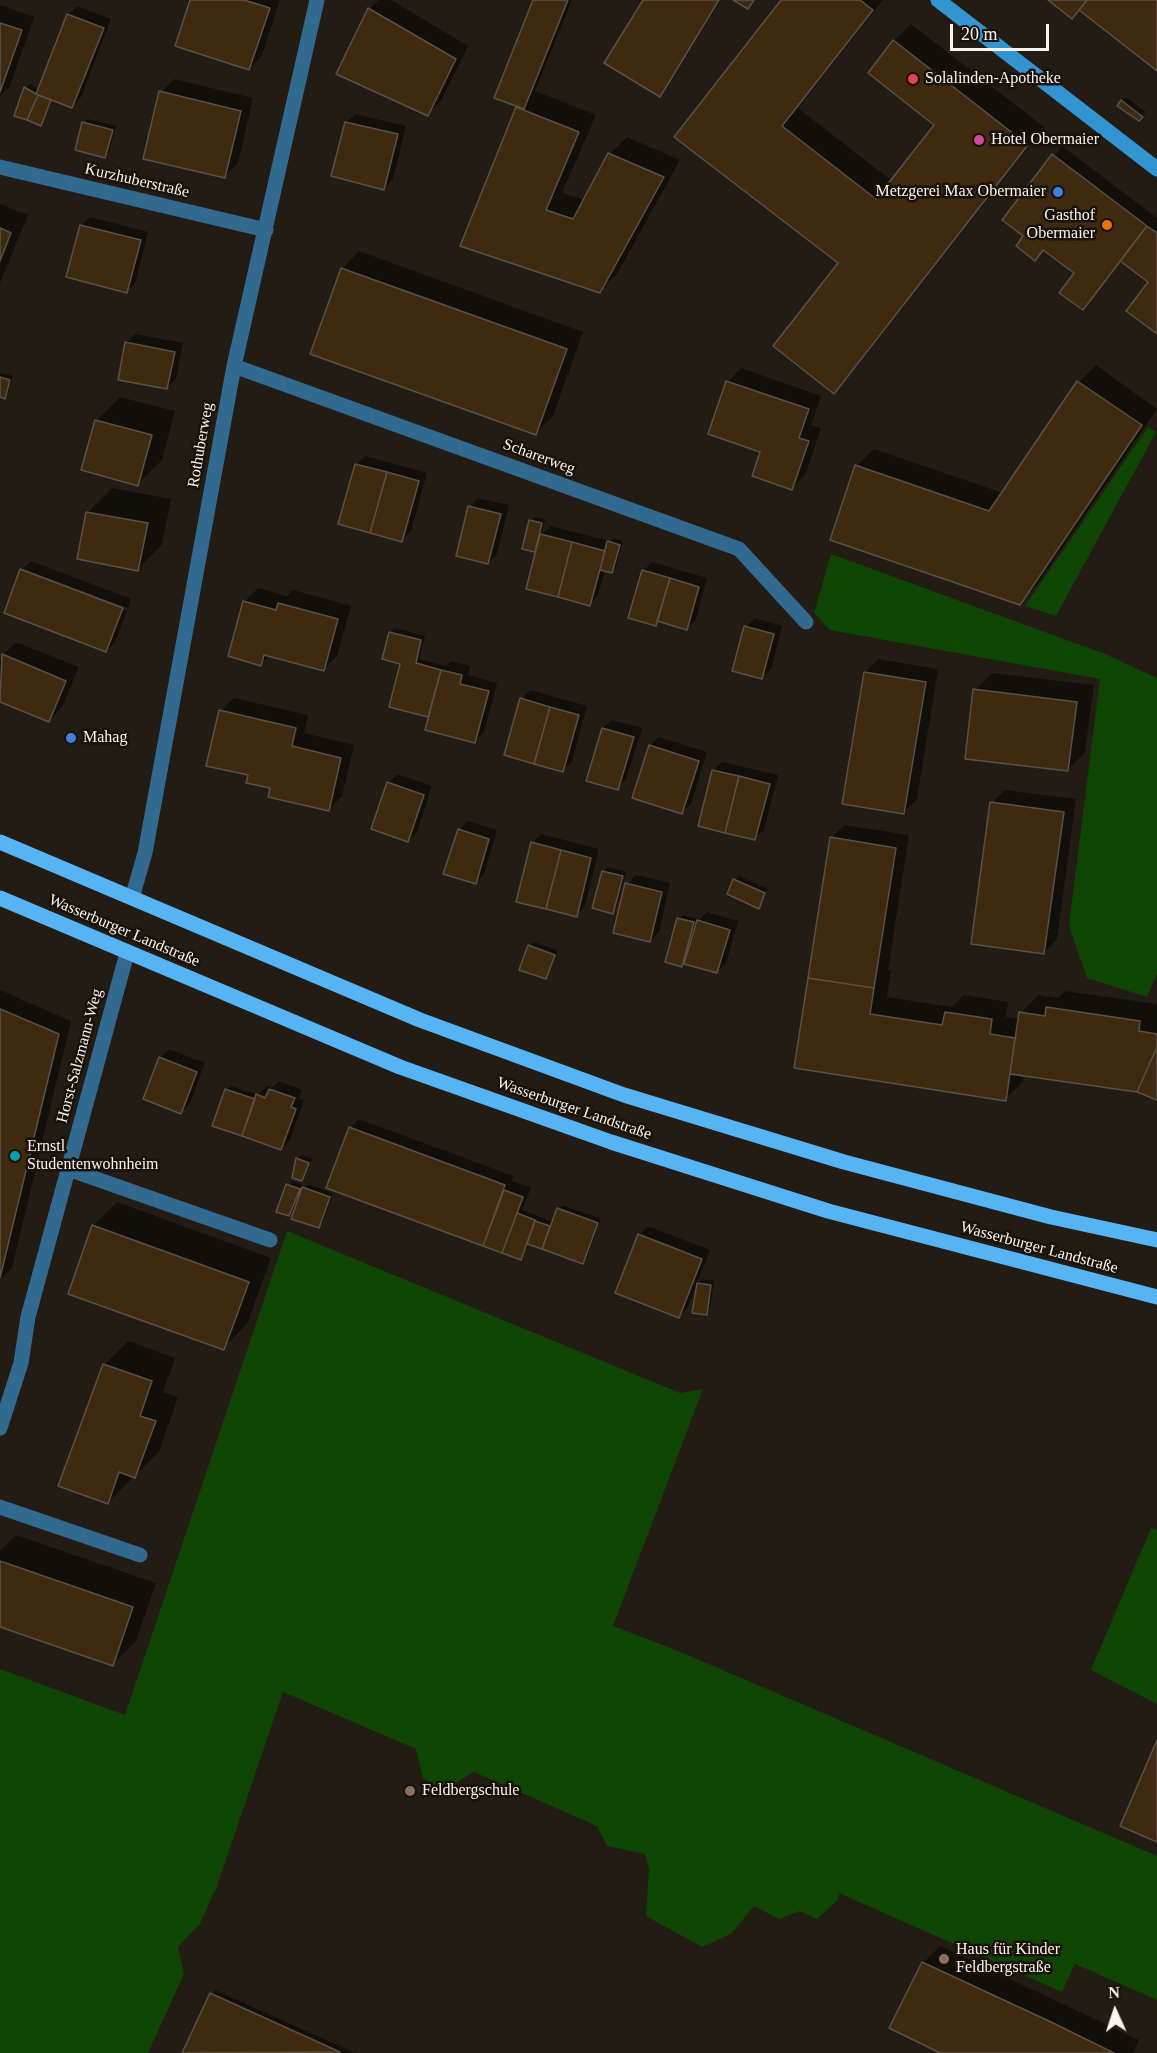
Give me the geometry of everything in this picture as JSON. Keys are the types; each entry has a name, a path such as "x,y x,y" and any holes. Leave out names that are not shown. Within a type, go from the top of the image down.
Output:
{"main road":[{"name":"Wasserburger Landstraße","path":"0,842 420,1020 624,1095 844,1162 1051,1217 1157,1240"},
{"name":"Wasserburger Landstraße","path":"0,897 400,1066 611,1142 828,1211 1157,1297"}],"street":[{"name":"Rothuberweg","path":"132,898 145,853 234,366 317,0"},
{"path":"938,0 1157,169"},
{"name":"Kurzhuberstraße","path":"0,167 266,230"},
{"name":"Scharerweg","path":"234,366 739,549 806,622"},
{"name":"Horst-Salzmann-Weg","path":"0,1428 21,1363 28,1317 128,953"},
{"path":"68,1169 270,1240"},
{"path":"0,1507 140,1555"}],"green space":[{"path":"1148,427 1156,432 1056,616 1025,606"},
{"path":"831,554 1105,654 1157,678 1157,973 1147,997 1087,978 1069,926 1100,679 830,630 814,613"},
{"path":"287,1231 680,1393 703,1389 613,1626 678,1651 1157,1856 1157,2000 1075,1964 1062,1992 839,1893 838,1900 817,1919 800,1911 779,1919 754,1906 731,1934 702,1947 646,1916 649,1869 645,1854 607,1846 597,1826 474,1772 443,1791 423,1778 416,1749 283,1692 217,1886 200,1924 178,1947 184,1974 148,2053 0,2053 0,1669 125,1715"},
{"path":"1151,1528 1157,1530 1157,1704 1091,1670"}],"building":[{"path":"190,0 244,0 270,8 249,70 175,46"},
{"path":"533,0 568,0 524,109 494,98"},
{"path":"643,0 719,0 660,97 604,63"},
{"path":"733,0 754,0 748,9"},
{"path":"781,0 860,0 873,10 782,126 876,199 934,125 868,73 893,40 1028,145 834,394 773,346 838,263 674,137"},
{"path":"1048,0 1087,0 1072,19"},
{"path":"1087,0 1157,0 1157,71 1079,10"},
{"path":"368,8 456,59 428,116 336,74"},
{"path":"67,14 104,28 72,108 36,94"},
{"path":"0,23 22,30 0,92"},
{"path":"24,87 38,95 27,120 14,116"},
{"path":"159,91 241,111 225,178 143,159"},
{"path":"38,95 51,100 41,126 27,120"},
{"path":"1121,100 1143,117 1139,121 1117,106"},
{"path":"516,107 579,132 546,210 573,219 608,153 664,177 600,293 460,246"},
{"path":"82,122 113,130 105,158 75,150"},
{"path":"345,122 398,134 384,190 331,176"},
{"path":"1052,154 1147,226 1083,310 1059,293 1074,273 1043,250 1035,261 1016,246 1023,236 1002,220"},
{"path":"80,225 141,240 127,293 66,277"},
{"path":"1147,226 1157,233 1157,334 1126,311 1148,282 1120,261"},
{"path":"0,228 11,233 0,261"},
{"path":"341,268 567,349 536,435 310,354"},
{"path":"125,342 175,352 167,389 118,380"},
{"path":"0,377 10,380 5,399 0,397"},
{"path":"726,381 809,409 799,438 809,441 792,490 752,476 760,452 708,434"},
{"path":"1077,381 1142,425 1020,605 830,540 855,465 989,511"},
{"path":"95,420 152,435 138,486 81,470"},
{"path":"355,464 387,472 370,533 338,524"},
{"path":"387,472 419,481 402,542 370,533"},
{"path":"468,506 501,514 488,564 456,556"},
{"path":"86,512 148,523 138,571 77,559"},
{"path":"529,520 542,523 535,552 522,549"},
{"path":"540,534 572,542 558,597 526,589"},
{"path":"607,541 620,545 612,573 600,570"},
{"path":"572,542 605,551 590,606 558,597"},
{"path":"20,569 123,608 106,652 4,613"},
{"path":"642,570 670,578 656,626 628,618"},
{"path":"670,578 699,587 687,630 657,621"},
{"path":"243,601 276,610 278,603 338,619 324,671 264,655 261,666 228,656"},
{"path":"744,626 774,634 762,679 732,671"},
{"path":"389,632 421,640 416,663 441,670 428,717 389,707 400,664 382,659"},
{"path":"2,654 66,681 49,722 0,702"},
{"path":"441,670 462,675 460,684 489,691 475,743 425,730"},
{"path":"864,672 926,682 904,814 842,804"},
{"path":"973,689 1077,702 1068,771 965,759"},
{"path":"520,698 550,707 534,764 504,755"},
{"path":"550,707 579,715 563,772 534,764"},
{"path":"219,710 296,728 292,746 341,758 329,811 268,797 270,788 246,783 248,775 206,766"},
{"path":"602,728 634,737 618,790 586,781"},
{"path":"649,745 699,761 682,814 632,798"},
{"path":"712,770 739,776 725,833 698,826"},
{"path":"739,776 770,784 755,840 725,833"},
{"path":"387,782 424,795 408,842 371,829"},
{"path":"990,802 1064,812 1044,954 971,944"},
{"path":"458,829 489,839 476,884 443,874"},
{"path":"830,837 896,848 874,988 808,978"},
{"path":"531,842 561,850 546,909 516,902"},
{"path":"561,850 591,858 577,917 546,909"},
{"path":"602,871 623,876 613,914 592,908"},
{"path":"733,879 765,893 759,909 727,894"},
{"path":"625,883 662,892 650,942 613,933"},
{"path":"677,918 694,922 682,967 665,962"},
{"path":"697,920 730,930 717,973 684,964"},
{"path":"528,945 555,955 546,979 519,970"},
{"path":"808,978 874,988 870,1014 942,1025 945,1012 992,1019 990,1034 1015,1038 1006,1101 794,1068"},
{"path":"1046,1007 1140,1021 1139,1031 1157,1034 1157,1047 1137,1092 1010,1074 1019,1012 1045,1016"},
{"name":"Ernstl Studentenwohnheim","path":"0,1009 59,1034 0,1278"},
{"path":"1157,1047 1157,1100 1137,1092"},
{"path":"159,1057 197,1072 181,1114 143,1099"},
{"path":"225,1089 255,1099 242,1136 212,1126"},
{"path":"269,1089 295,1098 291,1107 296,1109 281,1150 242,1136 256,1094 265,1098"},
{"path":"349,1127 505,1185 483,1246 326,1188"},
{"path":"296,1158 309,1163 302,1181 292,1178"},
{"path":"286,1184 300,1189 289,1216 276,1212"},
{"path":"302,1187 330,1197 319,1228 291,1219"},
{"path":"504,1190 523,1197 502,1253 483,1246"},
{"path":"557,1208 598,1223 583,1264 542,1249"},
{"path":"517,1213 535,1220 521,1260 502,1253"},
{"path":"535,1221 550,1226 542,1249 527,1244"},
{"path":"92,1225 249,1282 224,1350 68,1294"},
{"path":"638,1234 702,1259 679,1318 615,1293"},
{"path":"697,1283 711,1285 707,1315 692,1313"},
{"path":"103,1364 152,1381 140,1416 156,1421 135,1478 119,1472 108,1504 58,1486"},
{"path":"0,1561 133,1607 113,1666 0,1627"},
{"path":"1157,1740 1157,1842 1120,1826"},
{"name":"Haus für Kinder Feldbergstraße","path":"922,1962 1114,2053 940,2053 889,2028"},
{"path":"210,1993 340,2052 182,2053"}],"place":[{"name":"Solalinden-Apotheke","path":"913,79"},
{"name":"Hotel Obermaier","path":"979,140"},
{"name":"Metzgerei Max Obermaier","path":"1058,192"},
{"name":"Gasthof Obermaier","path":"1107,225"},
{"name":"Mahag","path":"71,738"},
{"name":"Ernstl Studentenwohnheim","path":"15,1156"},
{"name":"Feldbergschule","path":"410,1791"},
{"name":"Haus für Kinder Feldbergstraße","path":"944,1959"}]}
